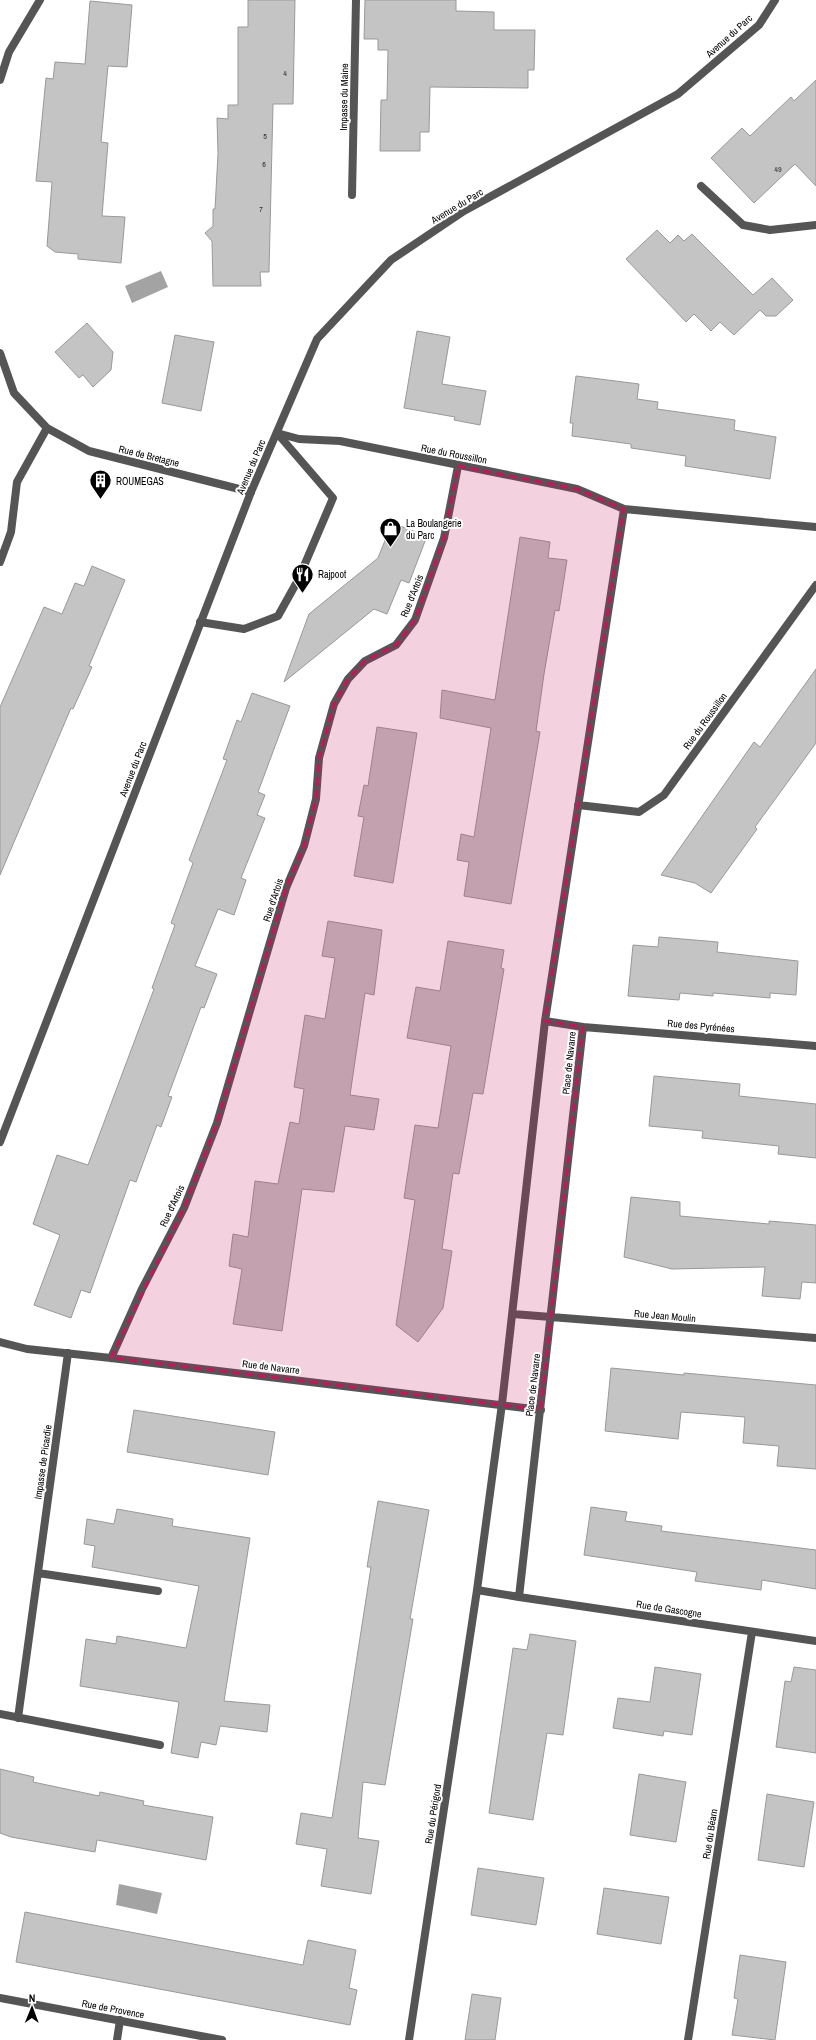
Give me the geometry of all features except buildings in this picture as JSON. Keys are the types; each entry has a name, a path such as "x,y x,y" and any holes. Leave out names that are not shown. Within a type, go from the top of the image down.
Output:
{"street":[{"path":"0,80 9,52 40,0"},
{"name":"Impasse du Maine","path":"352,195 356,0"},
{"name":"Avenue du Parc","path":"0,1142 251,492 317,339 391,260 464,211 678,94 759,25 775,0"},
{"path":"701,186 743,225 770,230 816,225"},
{"name":"Rue de Bretagne","path":"0,353 14,393 47,428 89,451 251,492"},
{"path":"0,562 11,532 17,482 47,428"},
{"path":"200,622 244,629 278,616 298,580 333,498 276,433"},
{"name":"Rue du Roussillon","path":"276,433 299,439 340,441 577,489 624,509 816,527"},
{"name":"Rue d'Artois","path":"111,1358 142,1289 184,1208 217,1123 286,888 304,846 316,799 319,758 334,704 348,679 365,661 396,645 415,620 444,538 458,466"},
{"path":"519,1597 477,1590 513,1314 545,1021 624,509"},
{"name":"Rue du Roussillon","path":"578,805 639,812 664,796 816,585"},
{"name":"Place de Navarre","path":"519,1597 552,1316 583,1027 545,1021"},
{"name":"Rue des Pyrénées","path":"583,1027 816,1046"},
{"name":"Rue Jean Moulin","path":"513,1314 816,1338"},
{"name":"Rue de Navarre","path":"0,1342 27,1349 502,1404 541,1410"},
{"name":"Impasse de Picardie","path":"18,1718 68,1353"},
{"path":"38,1573 158,1591"},
{"name":"Rue du Périgord","path":"409,2040 477,1590"},
{"name":"Rue de Gascogne","path":"519,1597 816,1641"},
{"name":"Rue du Béarn","path":"688,2040 752,1632"},
{"path":"0,1714 160,1745"},
{"name":"Rue de Provence","path":"0,1998 222,2040"},
{"path":"117,2040 120,2020"}],"highlighted area":[{"path":"458,466 577,489 624,509 545,1021 583,1027 541,1410 111,1358 184,1208 217,1123 286,888 304,846 316,799 319,758 334,704 348,679 365,661 396,645 415,620 444,538"}],"shaded area":[{"path":"161,271 168,287 132,303 125,286"},
{"path":"119,1884 162,1893 157,1914 116,1905"}],"place":[{"name":"ROUMEGAS","path":"101,500"},
{"name":"La Boulangerie du Parc","path":"391,548"},
{"name":"Rajpoot","path":"302,594"}]}
